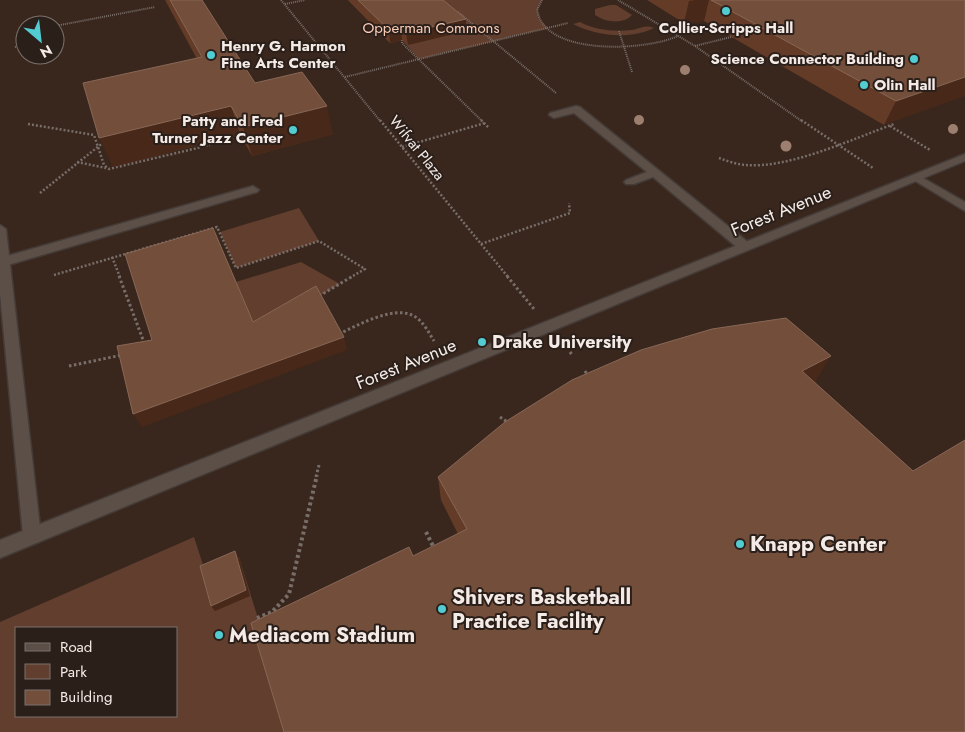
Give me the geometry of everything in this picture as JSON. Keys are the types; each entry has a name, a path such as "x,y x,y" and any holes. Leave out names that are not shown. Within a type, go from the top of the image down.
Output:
{"main road":[{"path":"554,115 576,109 744,246"},
{"name":"Forest Avenue","path":"0,548 965,157"},
{"path":"630,182 655,173"},
{"path":"916,177 965,207"},
{"path":"3,262 253,190"},
{"path":"0,229 32,536"}],"path":[{"name":"Wifvat Plaza","path":"281,0 535,310"},
{"path":"284,4 305,0"},
{"path":"542,0 537,10 538,15 548,28 561,36 580,42 624,47 655,44 678,36"},
{"path":"618,0 695,46 835,144 873,168"},
{"path":"65,24 155,7"},
{"path":"458,12 556,93"},
{"path":"345,77 568,23"},
{"path":"619,31 632,72"},
{"path":"695,46 742,34"},
{"path":"402,40 402,43 488,127"},
{"path":"402,147 484,123"},
{"path":"28,124 94,135 105,141 40,193"},
{"path":"719,158 746,165 760,164 803,155 894,124"},
{"path":"889,126 930,150"},
{"path":"94,135 104,165 109,169"},
{"path":"77,162 109,169 210,145"},
{"path":"481,244 570,213 569,203"},
{"path":"54,274 217,227 236,268 319,241 365,269 315,298"},
{"path":"112,257 148,350"},
{"path":"338,334 397,312 413,316 423,324 434,341"},
{"path":"69,366 128,354"},
{"path":"585,371 595,384"},
{"path":"500,417 516,428"},
{"path":"257,618 272,612 289,594 319,465"},
{"path":"426,532 438,555"}],"shaded area":[{"name":"Drake University","path":"0,0 965,0 965,732 0,732"}],"green space":[{"name":"Opperman Commons","path":"348,0 542,0 538,8 538,15 548,28 419,59 402,40 390,43"},
{"path":"616,5 632,15 624,20 614,21 595,15 595,9"},
{"path":"580,22 598,29 618,31 645,27 654,28 634,34 613,35 602,34 573,24"},
{"path":"299,208 319,241 236,268 220,232"},
{"path":"301,262 340,284 257,332 236,282"},
{"name":"Mediacom Stadium","path":"194,537 205,571 239,557 293,732 0,732 0,622"}],"building":[{"path":"170,0 202,0 255,83 302,72 327,106 243,127 231,106 99,138 83,83 202,57"},
{"path":"358,0 443,0 466,19 406,33 401,28 389,30"},
{"path":"711,0 965,0 965,77 896,101"},
{"path":"213,228 253,322 316,286 344,337 133,414 117,346 152,340 125,254"},
{"name":"Knapp Center","path":"786,318 831,356 802,371 913,471 965,440 965,732 284,732 251,623 409,547 413,556 467,529 438,477 505,422 572,380 641,350 712,329"},
{"path":"235,551 246,590 211,606 200,566"}],"place":[{"name":"Collier-Scripps Hall","path":"726,11"},
{"name":"Henry G. Harmon Fine Arts Center","path":"211,55"},
{"name":"Science Connector Building","path":"914,59"},
{"name":"Olin Hall","path":"864,85"},
{"name":"Patty and Fred Turner Jazz Center","path":"293,130"},
{"name":"Drake University","path":"482,342"},
{"name":"Knapp Center","path":"740,544"},
{"name":"Shivers Basketball Practice Facility","path":"442,609"},
{"name":"Mediacom Stadium","path":"219,635"}]}
